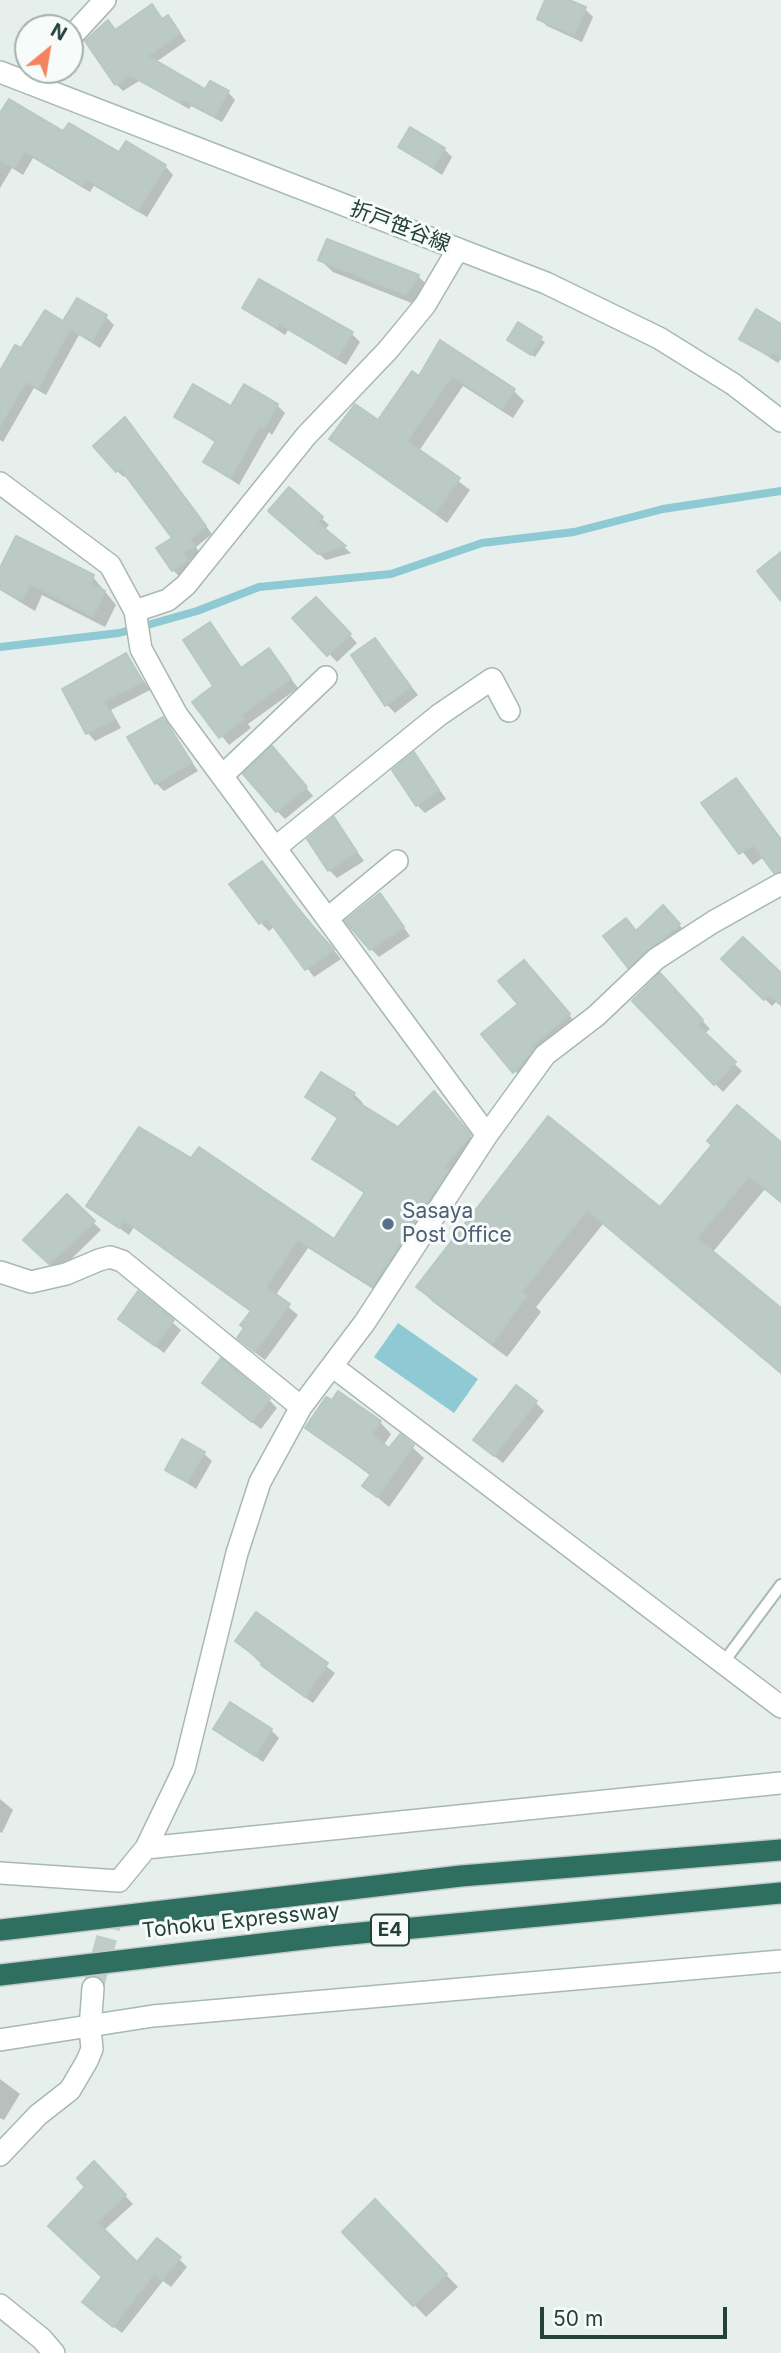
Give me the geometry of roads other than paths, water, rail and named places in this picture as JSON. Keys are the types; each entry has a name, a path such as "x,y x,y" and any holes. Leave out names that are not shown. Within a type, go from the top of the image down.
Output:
{"highway":[{"name":"Tohoku Expressway","path":"0,1930 447,1877 781,1850"},
{"name":"Tohoku Expressway","path":"0,1975 329,1936 781,1893"}],"street":[{"path":"84,23 105,0"},
{"name":"折戸笹谷線","path":"52,84 546,283 659,338 733,384 781,421"},
{"path":"135,611 168,600 186,585 306,436 388,350 425,305 458,249"},
{"path":"0,483 110,565 135,611 141,649 177,715 486,1135"},
{"path":"223,775 326,677"},
{"path":"275,848 439,715 492,679 509,711"},
{"path":"328,918 397,860"},
{"path":"0,1874 118,1891 146,1848 184,1769 237,1553 260,1482 301,1407 365,1322 486,1135 545,1055 596,1016 656,959 713,922 781,884"},
{"path":"0,1272 31,1282 66,1274 110,1257 122,1261 301,1407"},
{"path":"332,1366 781,1707"},
{"path":"146,1848 781,1783"},
{"path":"0,2040 153,2016 781,1961"},
{"path":"0,2155 38,2115 70,2090 92,2049 90,2028 93,1988"},
{"path":"0,2305 43,2339 54,2353"}],"lane":[{"path":"723,1663 781,1585"}],"water":[{"path":"398,1323 478,1379 454,1413 374,1357"}],"waterway":[{"path":"0,647 119,633 197,611 259,587 391,574 482,543 574,532 663,509 781,491"}],"tunnel":[{"path":"93,1988 117,1900"}],"place":[{"name":"Sasaya Post Office","path":"388,1224"}]}
